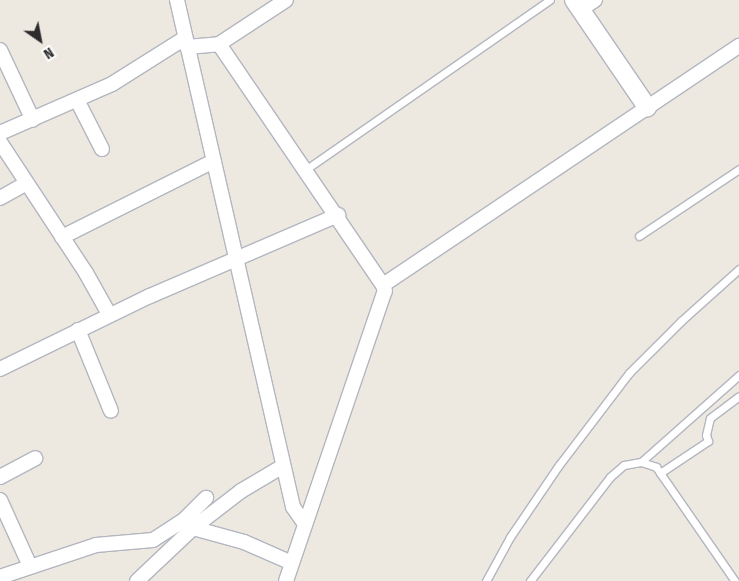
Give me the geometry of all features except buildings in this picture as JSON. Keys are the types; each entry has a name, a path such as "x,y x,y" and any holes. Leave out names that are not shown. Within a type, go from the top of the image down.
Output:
{"street":[{"path":"177,0 212,162 293,507 305,524"},
{"path":"0,133 112,84 186,43 219,44 286,0"},
{"path":"583,3 647,107"},
{"path":"219,44 338,215 383,285 385,292 286,581"},
{"path":"383,285 739,46"},
{"path":"0,50 33,120"},
{"path":"77,100 102,149"},
{"path":"0,142 25,184 62,237 109,314"},
{"path":"62,237 212,162"},
{"path":"0,198 25,184"},
{"path":"0,369 109,314 338,215"},
{"path":"78,330 111,411"},
{"path":"0,477 35,458"},
{"path":"0,577 96,545 153,540 189,524 283,466"},
{"path":"137,581 189,524 206,498"},
{"path":"0,500 30,566"},
{"path":"189,524 244,542 292,563"}],"lane":[{"path":"305,170 550,0"},
{"path":"639,236 739,169"},
{"path":"486,581 510,537 559,465 630,373 681,321 739,270"},
{"path":"641,462 739,375"},
{"path":"660,472 708,441 706,435 710,418 739,396"},
{"path":"530,581 610,477 624,465 641,462 656,467 660,472 735,581"}]}
